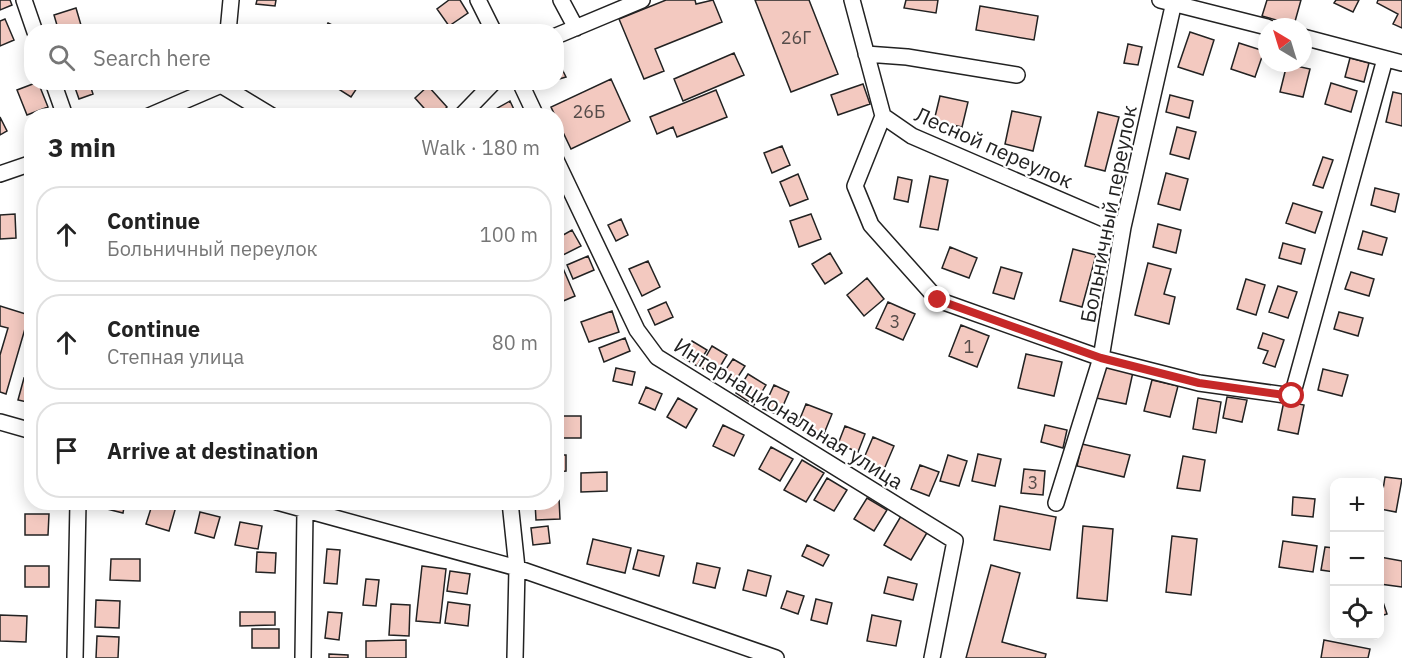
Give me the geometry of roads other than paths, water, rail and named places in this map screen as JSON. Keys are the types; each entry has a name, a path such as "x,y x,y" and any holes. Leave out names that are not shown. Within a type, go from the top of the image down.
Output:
{"street":[{"path":"24,0 32,24"},
{"path":"229,24 231,0"},
{"path":"478,0 490,24"},
{"path":"561,0 576,28"},
{"path":"564,33 642,0"},
{"path":"852,0 884,116 855,186 871,225 938,300 1101,358 1199,383 1292,396 1385,58"},
{"path":"1167,1 1258,25"},
{"name":"Больничный переулок","path":"1056,503 1101,358 1123,227 1167,1"},
{"path":"1312,39 1402,63"},
{"path":"866,54 907,57 1017,75"},
{"path":"56,90 62,108"},
{"path":"167,108 208,90"},
{"path":"231,90 260,108"},
{"path":"469,108 486,90"},
{"path":"524,90 532,108"},
{"name":"Лесной переулок","path":"884,116 912,136 1123,227"},
{"path":"0,174 24,166"},
{"name":"Интернациональная улица","path":"564,177 637,330 657,357 955,541 932,658"},
{"path":"0,422 24,429"},
{"path":"75,658 78,510"},
{"path":"302,510 517,568 776,658"},
{"path":"511,510 517,568 515,658"},
{"path":"303,658 305,511"}]}
